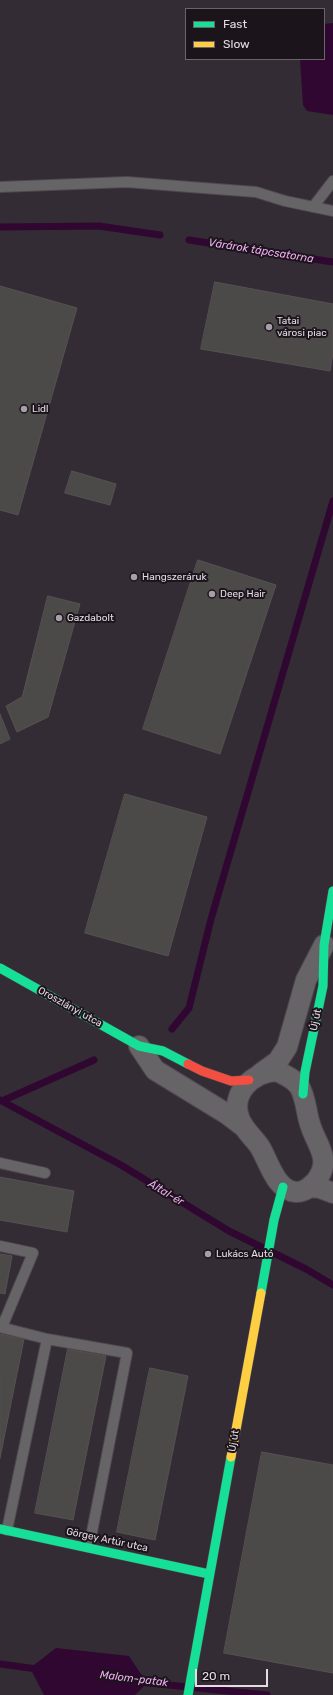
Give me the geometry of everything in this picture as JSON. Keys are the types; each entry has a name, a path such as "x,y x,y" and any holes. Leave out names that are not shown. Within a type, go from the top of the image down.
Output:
{"street":[{"name":"Új út","path":"303,1094 309,1050 323,986 324,945 333,891"},
{"name":"Új út","path":"255,1077 278,1061 287,1047 306,980 324,945"},
{"name":"Oroszlányi utca","path":"0,968 139,1046 163,1051 202,1071 231,1082 255,1077"},
{"name":"Oroszlányi utca","path":"139,1046 155,1070 227,1114 244,1128"},
{"path":"277,1071 285,1075 299,1086 303,1094 310,1126 329,1158 326,1161 324,1170 319,1178 310,1187 301,1192 291,1192 282,1187 259,1146 244,1128 240,1118 238,1105 243,1088 255,1077 277,1071"},
{"name":"Új út","path":"188,1695 274,1220 282,1187"},
{"path":"310,1187 320,1188 333,1193"},
{"name":"Görgey Artúr utca","path":"3,1530 90,1547 210,1574"}],"lane":[{"path":"313,207 333,181"},
{"path":"0,188 127,182 256,192 333,211"},
{"path":"0,1163 45,1173"},
{"path":"0,1246 32,1253 1,1327 47,1339 127,1354 90,1547"},
{"path":"3,1530 47,1339"}],"water":[{"path":"333,23 333,115 307,111 303,105 300,60 325,60 325,24"},
{"path":"56,1648 129,1656 147,1683 135,1695 44,1695 30,1668"}],"building":[{"name":"Tatai városi piac","path":"215,282 333,304 333,353 330,371 201,349"},
{"name":"Lidl","path":"0,286 77,308 18,515 0,510"},
{"path":"72,471 116,484 110,505 65,493"},
{"path":"198,560 276,585 220,754 143,729"},
{"path":"48,596 80,604 48,717 17,732 6,706 22,697"},
{"path":"0,714 10,739 0,744"},
{"path":"125,794 207,817 168,956 85,933"},
{"path":"0,1177 74,1191 67,1232 0,1220"},
{"path":"0,1254 12,1256 5,1294 0,1293"},
{"path":"0,1334 24,1339 0,1458"},
{"path":"68,1349 106,1356 73,1520 35,1513"},
{"path":"150,1368 188,1376 155,1540 117,1532"},
{"path":"262,1452 333,1465 333,1673 224,1653"}],"waterway":[{"name":"Várárok tápcsatorna","path":"0,227 99,226 160,235"},
{"name":"Várárok tápcsatorna","path":"189,240 333,262"},
{"path":"172,1029 189,1008 211,919 333,501"},
{"path":"2,1101 94,1060"},
{"name":"Által-ér","path":"0,1100 121,1165 229,1231 306,1269 333,1285"},
{"name":"Malom-patak","path":"0,1664 37,1669"},
{"name":"Malom-patak","path":"139,1682 267,1695"}],"traffic: fast":[{"path":"303,1094 305,1072 323,986 324,945 333,891"},
{"path":"0,968 139,1046 163,1051 188,1064"},
{"path":"261,1293 274,1220 283,1187"},
{"path":"188,1695 231,1457"},
{"path":"0,1529 209,1574"}],"traffic: slow":[{"path":"231,1457 261,1293"}],"traffic: jam":[{"path":"188,1064 202,1071 231,1081 249,1080"}],"place":[{"name":"Tatai városi piac","path":"269,327"},
{"name":"Lidl","path":"24,409"},
{"name":"Hangszeráruk","path":"134,577"},
{"name":"Deep Hair","path":"212,594"},
{"name":"Gazdabolt","path":"59,618"},
{"name":"Lukács Autó","path":"208,1254"}]}
